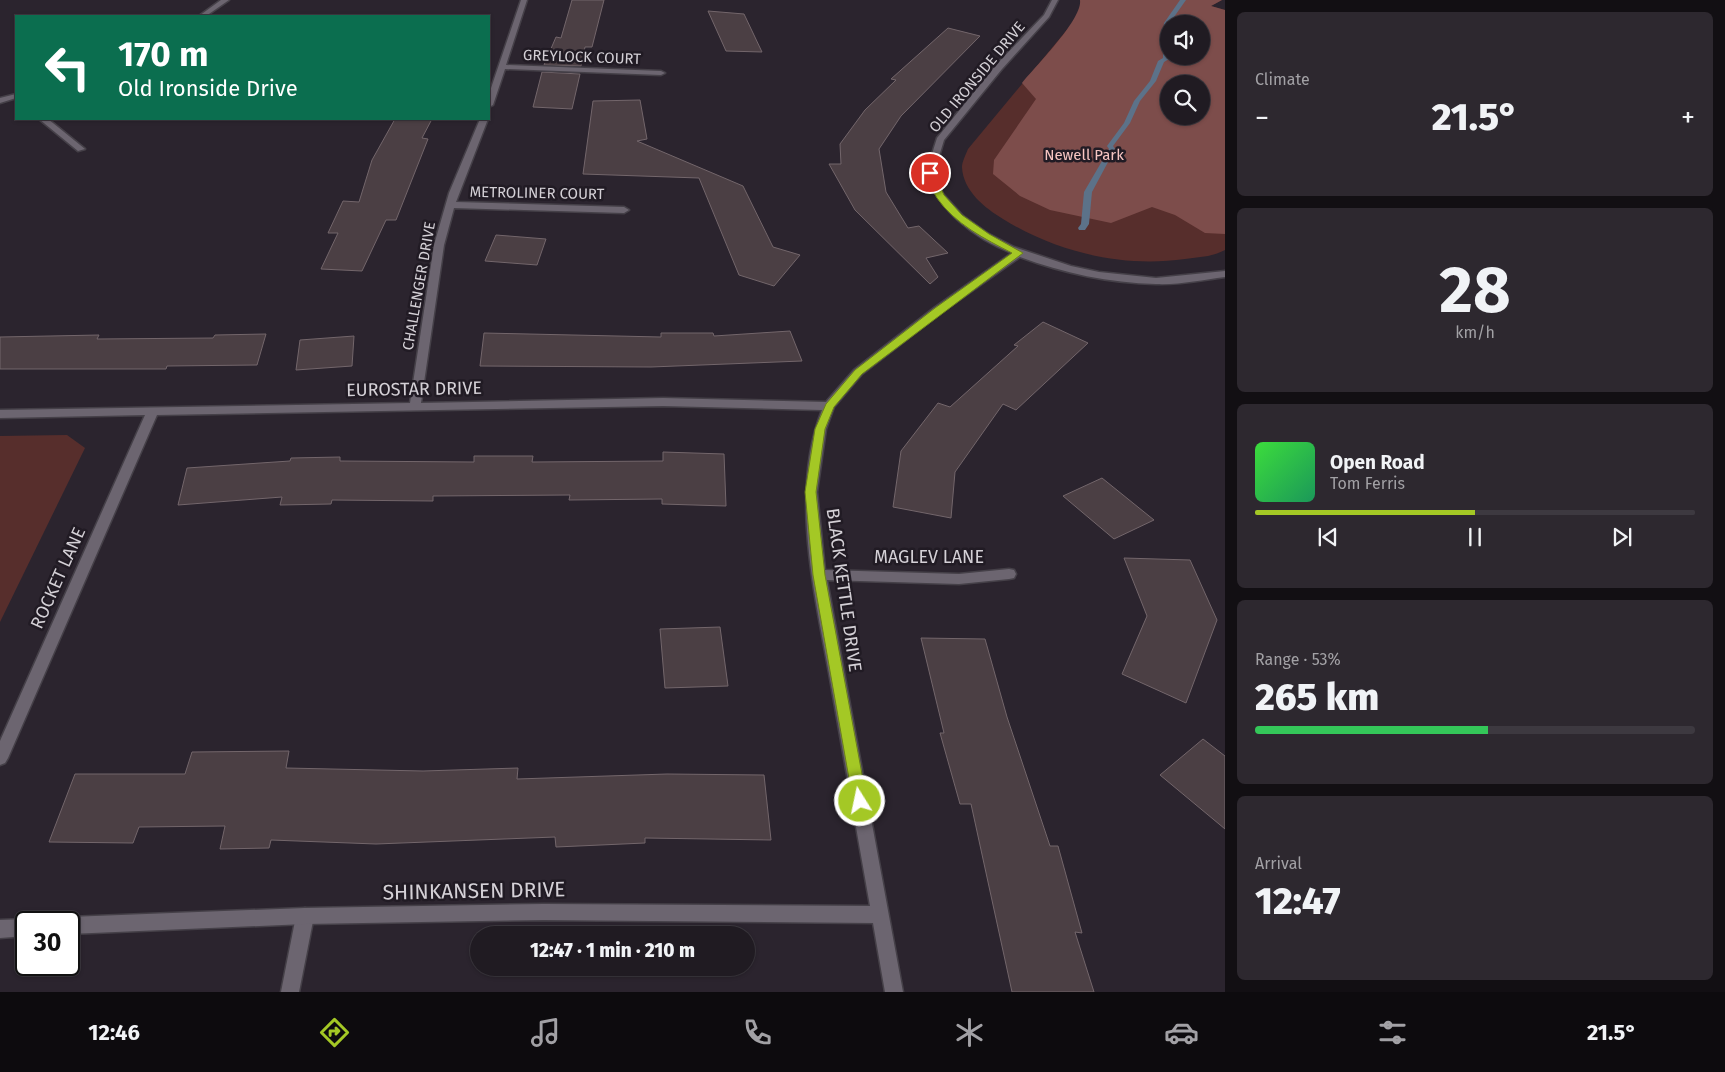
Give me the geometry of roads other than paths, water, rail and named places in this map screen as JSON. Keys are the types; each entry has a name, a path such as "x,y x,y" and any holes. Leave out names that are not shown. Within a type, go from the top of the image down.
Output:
{"street":[{"path":"204,15 226,0"},
{"path":"490,102 524,0"},
{"name":"OLD IRONSIDE DRIVE","path":"1055,0 1047,16 999,67 940,140 930,173 940,196 959,217 986,236 1019,253 1068,268 1103,275 1158,281 1225,274"},
{"name":"GREYLOCK COURT","path":"502,67 661,73"},
{"path":"0,101 15,96"},
{"path":"44,120 81,149"},
{"name":"CHALLENGER DRIVE","path":"415,406 440,245 451,205 484,120"},
{"name":"METROLINER COURT","path":"451,205 624,210"},
{"name":"BLACK KETTLE DRIVE","path":"894,992 819,575 811,492 820,429 830,406 858,372 938,310 1019,253"},
{"name":"EUROSTAR DRIVE","path":"0,414 152,413 663,402 830,406"},
{"name":"ROCKET LANE","path":"0,758 152,413"},
{"name":"MAGLEV LANE","path":"819,575 959,579 1009,574"},
{"name":"SHINKANSEN DRIVE","path":"80,926 304,916 544,912 881,915"},
{"path":"290,992 304,916"},
{"path":"0,929 15,928"}],"waterway":[{"path":"1082,228 1085,224 1088,192 1112,149 1110,146 1127,123 1137,101 1153,81 1161,61 1166,59 1165,33 1167,23 1183,0"}],"park label":[{"name":"Newell Park","path":"1084,155"}]}
